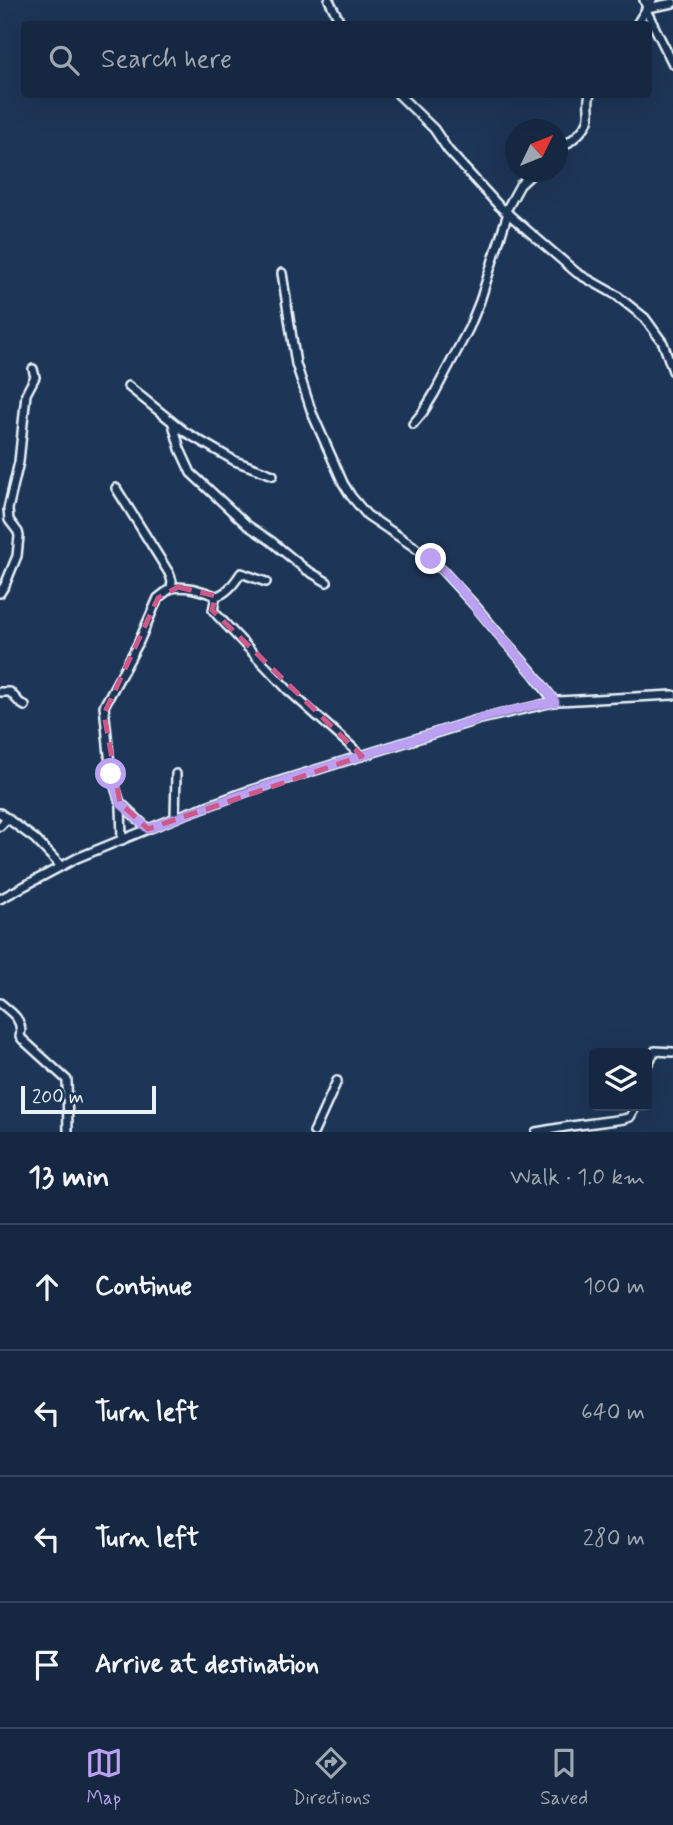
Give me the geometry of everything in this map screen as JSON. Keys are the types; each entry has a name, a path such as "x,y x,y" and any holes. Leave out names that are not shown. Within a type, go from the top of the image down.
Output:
{"street":[{"path":"330,0 340,21"},
{"path":"646,6 652,0"},
{"path":"646,6 673,3"},
{"path":"646,6 672,63"},
{"path":"402,98 433,128 448,150 506,211 577,273 616,295 645,318 663,343 673,372"},
{"path":"568,142 589,120 588,98"},
{"path":"413,424 434,394 480,302 506,211 523,182"},
{"path":"282,273 296,364 312,413 343,484 367,515 413,546 442,570 533,673 555,702"},
{"path":"0,593 19,546 18,532 9,520 8,509 19,462 26,394 35,377 33,369"},
{"path":"128,386 173,424 201,442 235,461 273,475"},
{"path":"173,424 191,473 247,525 305,569 327,582"},
{"path":"116,488 174,585"},
{"path":"122,840 120,803 111,774 104,706 138,645 158,598 174,585 216,596 222,595 241,573 266,582"},
{"path":"216,596 214,612 289,691 362,756"},
{"path":"0,692 10,692 25,706"},
{"path":"0,899 61,866 175,818 248,791 477,720 555,702 673,695"},
{"path":"175,818 176,774"},
{"path":"120,803 148,829"},
{"path":"0,813 35,839 61,866"},
{"path":"0,826 8,818"},
{"path":"0,1003 17,1017 22,1028 22,1039 67,1080 68,1132"},
{"path":"652,1055 654,1051 673,1052"},
{"path":"314,1132 337,1080"},
{"path":"536,1132 624,1119 630,1117 633,1111"}],"highlighted area":[{"path":"178,587 216,596 212,610 362,756 148,829 120,803 104,714 158,598"}],"route":[{"path":"111,774 120,803 148,829 288,778 477,720 555,702 477,608 431,559"}]}
